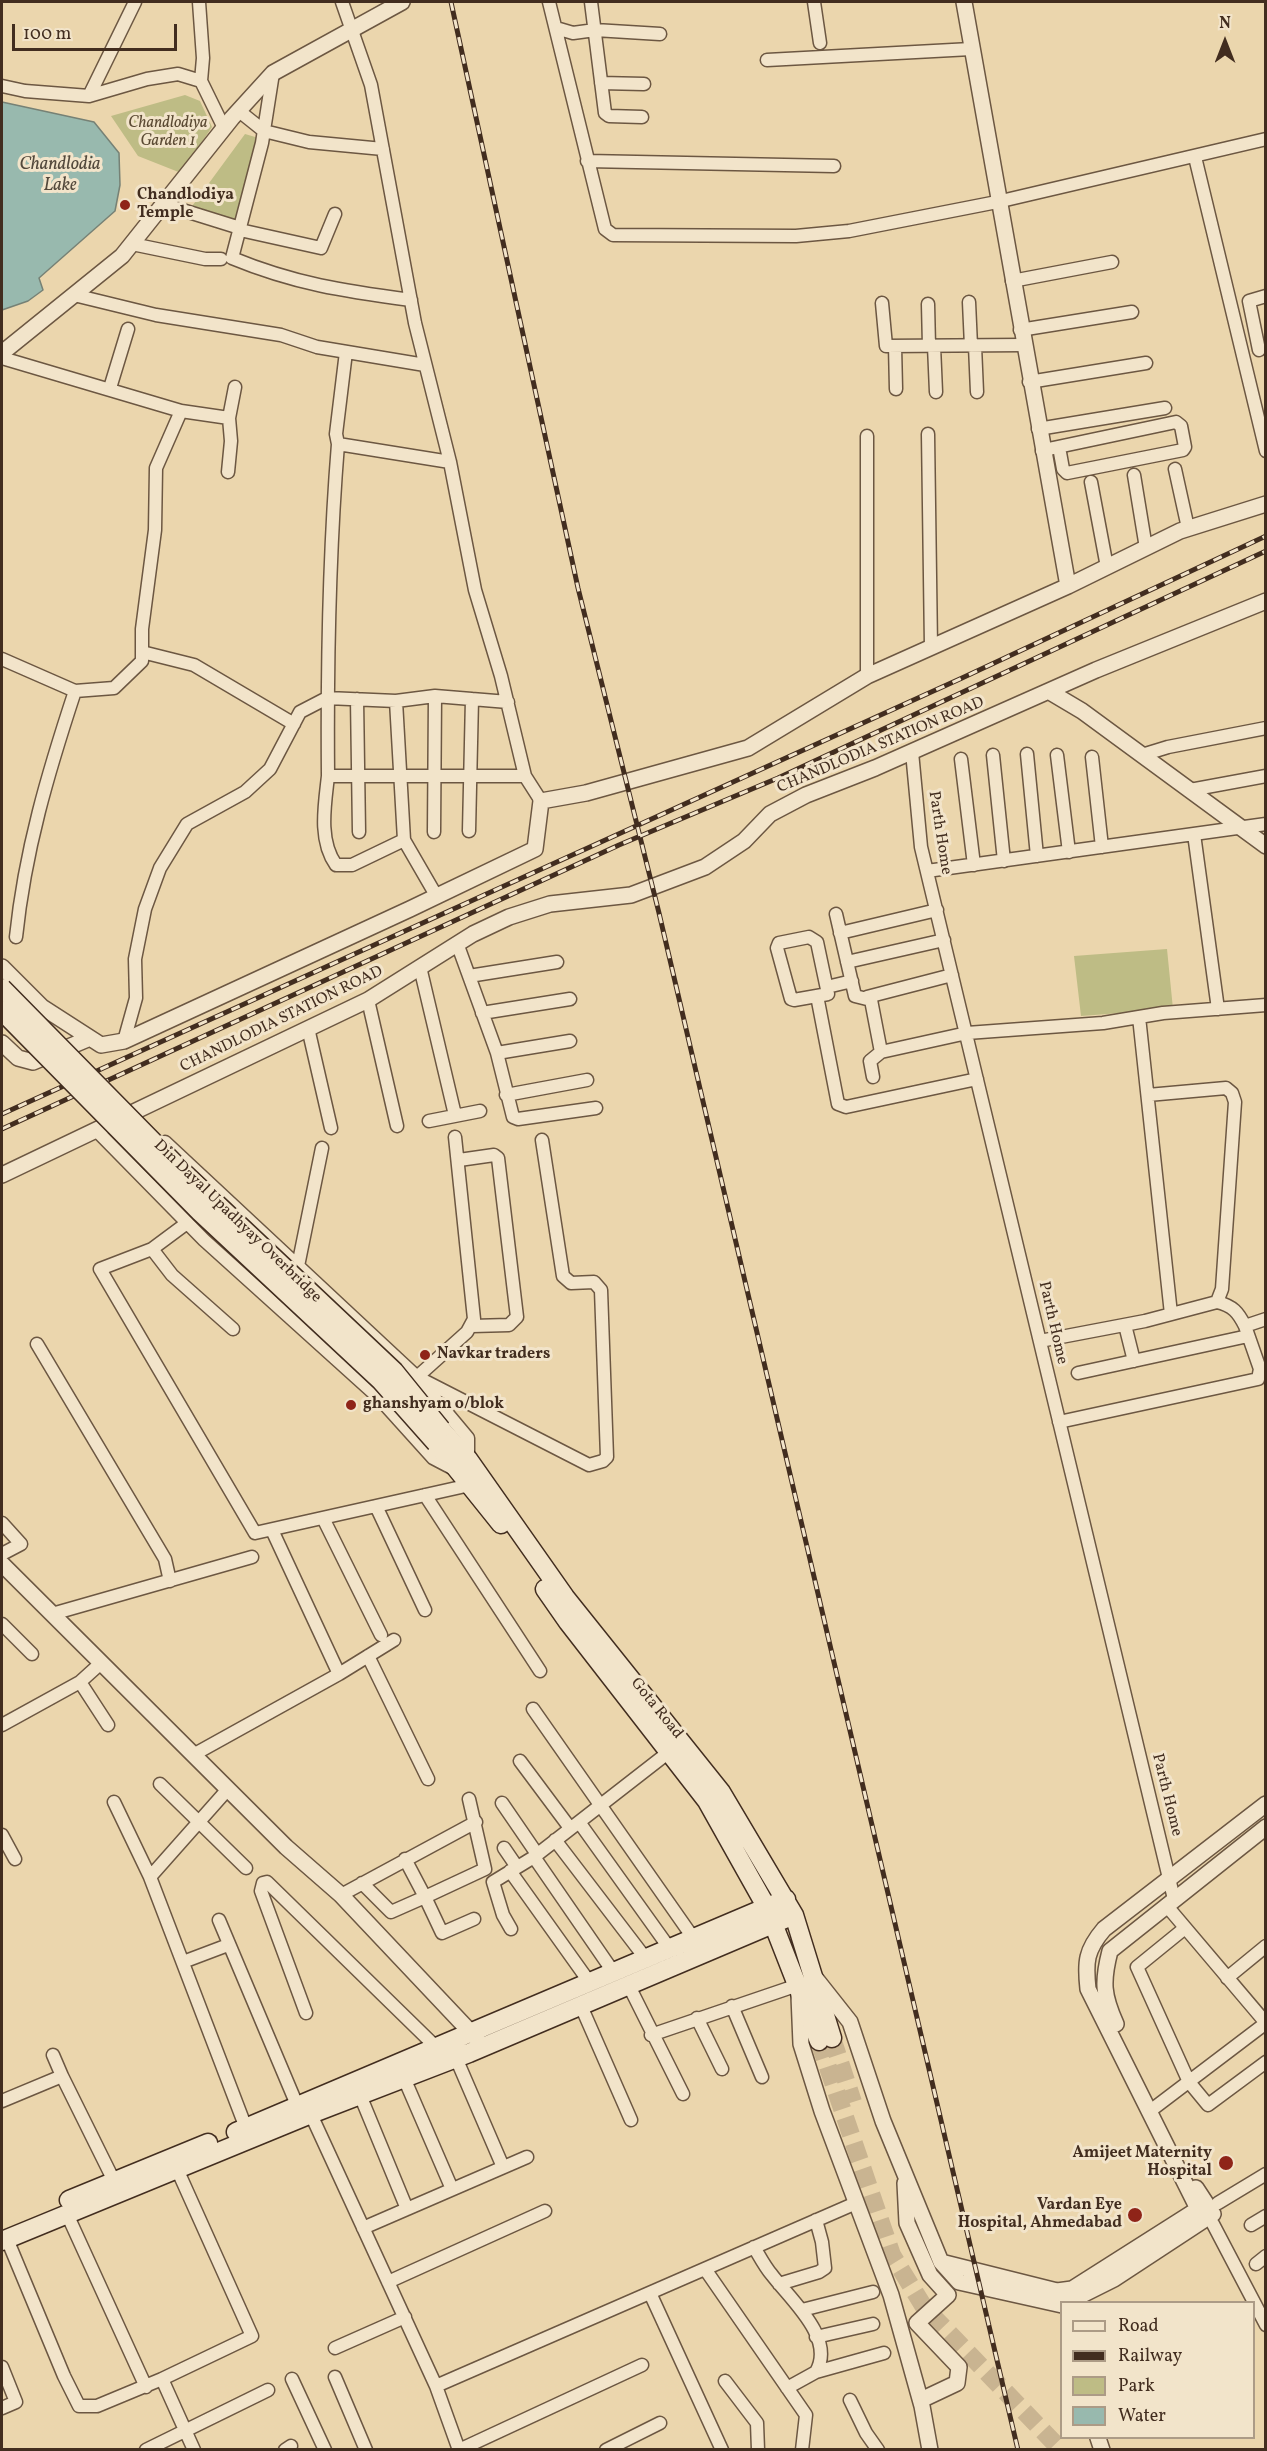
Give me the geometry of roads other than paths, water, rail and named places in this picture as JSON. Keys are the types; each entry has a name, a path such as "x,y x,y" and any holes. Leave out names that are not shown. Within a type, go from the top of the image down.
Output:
{"main road":[{"name":"Din Dayal Upadhyay Overbridge","path":"2,988 185,1174 394,1371 466,1472"},
{"name":"Din Dayal Upadhyay Overbridge","path":"2,1011 200,1212 439,1436"},
{"name":"Gota Road","path":"466,1472 568,1622 707,1801 806,1981"},
{"name":"Gota Road","path":"466,1472 722,1792 790,1907 806,1981"},
{"path":"3,2236 67,2214 177,2169 304,2107 437,2048 478,2040 581,2006 628,1986 790,1907"},
{"path":"3,2236 114,2181 246,2128 304,2107 360,2095 456,2058 478,2040 590,1983 694,1939 771,1916"},
{"path":"806,1981 825,2039"}],"street":[{"path":"89,96 135,2"},
{"path":"199,2 203,58 201,81 224,128"},
{"path":"2,967 42,1007 101,1045 124,1041 437,897 535,849 541,801 525,776 508,702 475,590 450,462 411,300 371,85 342,2"},
{"path":"2,356 122,256 224,128 273,73 350,28 402,2"},
{"path":"549,2 604,228 614,235 796,236 849,231 998,202 1266,139"},
{"path":"591,2 605,113 609,116 642,117"},
{"path":"814,2 820,43"},
{"path":"964,2 1029,381 1068,586"},
{"path":"556,28 573,33 595,30 660,34"},
{"path":"767,60 971,49"},
{"path":"273,73 264,131 232,258 273,275 320,287 411,300"},
{"path":"2,86 25,91 89,96 147,79 178,74 201,81"},
{"path":"602,83 644,84"},
{"path":"239,111 264,131 309,142 383,149"},
{"path":"1196,157 1266,451"},
{"path":"587,161 834,166"},
{"path":"163,204 240,229 321,248 335,214"},
{"path":"132,244 205,259 221,259"},
{"path":"1012,281 1113,262"},
{"path":"74,295 156,315 281,335 317,347 425,365"},
{"path":"1242,354 1262,350 1249,301 1266,296"},
{"path":"969,302 977,392"},
{"path":"882,303 886,346 973,346 1022,338 1132,312"},
{"path":"928,304 936,392"},
{"path":"110,388 128,329"},
{"path":"895,346 896,389"},
{"path":"346,352 336,434 338,444 330,543 328,776 324,821 327,846 336,865 352,865 404,840"},
{"path":"2,356 181,411 229,418"},
{"path":"1029,381 1146,363"},
{"path":"228,472 231,441 229,418 235,387"},
{"path":"1038,429 1165,408"},
{"path":"2,659 75,691 114,688 142,661 142,629 155,531 156,468 181,411"},
{"path":"1042,450 1176,422 1181,426 1185,447 1183,450 1067,473 1063,469 1059,447"},
{"path":"928,434 931,647"},
{"path":"867,436 867,676"},
{"path":"338,444 450,462"},
{"path":"1175,469 1188,528"},
{"path":"1134,475 1146,548"},
{"path":"1091,482 1107,567"},
{"path":"541,801 586,793 748,748 867,676 1068,586 1188,528 1266,504"},
{"name":"CHANDLODIA STATION ROAD","path":"2,1175 368,1000 457,943 519,914 550,904 631,895 705,867 744,841 770,814 806,795 912,752 1096,670 1266,602"},
{"path":"142,652 194,665 294,724"},
{"path":"16,937 22,879 43,789 75,691"},
{"path":"1050,692 1082,711 1266,846"},
{"path":"124,1041 136,998 135,959 145,909 160,868 187,824 244,792 270,769 300,712 327,698 396,701 435,696 508,702"},
{"path":"434,832 435,696"},
{"path":"357,699 359,832"},
{"path":"469,831 472,699"},
{"path":"396,701 404,840 437,897"},
{"path":"1142,755 1168,747 1266,728"},
{"name":"Parth Home","path":"912,752 921,847 1169,1879 1170,1902"},
{"path":"1027,754 1037,856"},
{"path":"993,755 1004,861"},
{"path":"1058,755 1069,852"},
{"path":"1092,757 1102,847"},
{"path":"962,759 974,865"},
{"path":"328,776 525,776"},
{"path":"1190,790 1266,776"},
{"path":"927,871 1266,824"},
{"path":"1194,834 1218,1009"},
{"path":"840,933 937,910"},
{"path":"836,914 855,996 858,999 952,975"},
{"path":"809,937 817,942 827,987 828,993 824,996 790,999 777,948 779,944 809,937"},
{"path":"847,963 944,940"},
{"path":"457,943 497,1053 511,1114 518,1119 596,1108"},
{"path":"469,976 557,962"},
{"path":"420,967 455,1116"},
{"path":"827,987 852,981"},
{"path":"867,997 871,1000 881,1052"},
{"path":"482,1013 570,999"},
{"path":"368,1000 397,1126"},
{"path":"818,1001 838,1104 846,1107 977,1079"},
{"path":"873,1077 870,1061 881,1052 967,1033 1102,1023 1139,1017 1266,1005"},
{"path":"1139,1017 1171,1314"},
{"path":"308,1028 331,1128"},
{"path":"2,1043 18,1058 33,1062 90,1038"},
{"path":"497,1053 570,1041"},
{"path":"506,1095 587,1080"},
{"path":"1148,1095 1226,1088 1232,1093 1235,1102 1222,1289 1217,1302"},
{"path":"429,1121 480,1111"},
{"path":"135,1113 417,1377 468,1438 466,1472"},
{"path":"97,1131 187,1223 266,1298 378,1397 433,1458 466,1472"},
{"path":"417,1377 472,1326 474,1318 455,1137"},
{"path":"417,1377 589,1465 603,1461 607,1456 601,1290 594,1282 571,1283 563,1276 542,1140"},
{"path":"266,1298 298,1266 322,1148"},
{"path":"459,1160 494,1155 498,1158 517,1317 509,1325 472,1326"},
{"path":"187,1223 152,1249 100,1269 255,1533 425,1496 466,1472"},
{"path":"152,1249 172,1275 233,1329"},
{"path":"1040,1341 1171,1314 1217,1302 1229,1305 1238,1312 1263,1368 1258,1379 1059,1422"},
{"path":"1078,1373 1134,1361 1246,1331 1266,1319"},
{"path":"1125,1324 1134,1361"},
{"path":"38,1344 165,1559 170,1581"},
{"path":"425,1496 540,1671"},
{"path":"376,1506 425,1610"},
{"path":"323,1518 381,1635"},
{"path":"2,1523 21,1544 2,1554"},
{"path":"272,1530 339,1674"},
{"path":"52,1614 252,1557"},
{"path":"2,1564 286,1847 341,1895 478,2040"},
{"path":"2,1624 32,1654"},
{"path":"193,1755 339,1674 394,1640"},
{"path":"368,1656 428,1779"},
{"path":"2,1725 80,1682 101,1663"},
{"path":"80,1682 108,1725"},
{"path":"533,1709 694,1939"},
{"path":"511,1929 502,1915 493,1882 535,1855 669,1752"},
{"path":"520,1761 575,1825 670,1949"},
{"path":"160,1784 246,1868"},
{"path":"150,1877 228,1789"},
{"path":"362,1883 391,1912 466,1881 485,1869 477,1822 469,1799"},
{"path":"114,1802 150,1877 246,2128"},
{"path":"502,1803 614,1973"},
{"path":"1209,2213 1088,1989 1086,1970 1090,1946 1104,1929 1266,1804"},
{"path":"341,1895 477,1822"},
{"path":"1254,2301 1154,2108 1104,1998 1104,1974 1110,1951 1266,1827"},
{"path":"2,1835 15,1859"},
{"path":"555,1840 646,1959"},
{"path":"504,1848 514,1869 590,1983"},
{"path":"405,1859 442,1933 474,1919"},
{"path":"306,2013 261,1891 263,1883 267,1882 437,2048"},
{"path":"1154,2108 1266,2023 1185,1928 1170,1902"},
{"path":"219,1920 228,1945 405,2317 436,2386 459,2449 642,2365"},
{"path":"1185,1928 1137,1967 1189,2082 1208,2105 1266,2062"},
{"path":"183,1962 228,1945"},
{"path":"1227,1978 1266,1946"},
{"path":"651,2035 806,1981"},
{"path":"806,1981 850,2022 884,2121 940,2262 1060,2304"},
{"path":"806,1981 801,2044 822,2111 891,2295 921,2400 930,2450"},
{"path":"628,1986 683,2094"},
{"path":"581,2006 631,2120"},
{"path":"732,2006 762,2078"},
{"path":"697,2018 722,2069"},
{"path":"53,2055 114,2181"},
{"path":"456,2058 503,2167"},
{"path":"2,2101 62,2076"},
{"path":"404,2078 452,2189"},
{"path":"360,2095 407,2209"},
{"path":"363,2228 527,2157"},
{"path":"3,2236 79,2406 97,2406 146,2387 252,2336 177,2169"},
{"path":"905,2174 907,2223 930,2275 948,2295 917,2322 959,2367 957,2383 921,2400"},
{"path":"1063,2301 1072,2289 1209,2213 1266,2174"},
{"path":"436,2386 856,2203"},
{"path":"388,2282 545,2211"},
{"path":"67,2214 146,2387"},
{"path":"1251,2225 1266,2216"},
{"path":"779,2284 819,2272 825,2268 822,2242 816,2220"},
{"path":"754,2247 779,2284 801,2310 816,2337 821,2358 816,2372"},
{"path":"705,2269 806,2415 802,2450"},
{"path":"801,2310 873,2292"},
{"path":"650,2293 722,2450"},
{"path":"1255,2303 1266,2325"},
{"path":"335,2348 405,2317"},
{"path":"816,2337 873,2324"},
{"path":"787,2388 816,2372 884,2353"},
{"path":"2,2367 16,2402 2,2408"},
{"path":"335,2377 366,2450"},
{"path":"162,2379 194,2450"},
{"path":"292,2379 325,2450"},
{"path":"725,2381 757,2423 758,2450"},
{"path":"146,2450 268,2390"},
{"path":"850,2400 866,2433 878,2450"},
{"path":"606,2450 660,2423"}],"water":[{"name":"Chandlodia Lake","path":"2,102 94,122 119,153 120,185 115,211 39,278 43,290 28,301 2,310"}],"tunnel":[{"path":"832,2038 853,2102"},
{"path":"819,2041 892,2255 924,2307 1061,2450"}],"railway":[{"path":"451,2 578,588 659,913 1018,2450"},
{"path":"2,1114 962,678 1266,536"},
{"path":"2,1129 619,845 778,778 1266,551"}],"place":[{"name":"Chandlodiya Temple","path":"125,205"},
{"name":"Navkar traders","path":"425,1355"},
{"name":"ghanshyam o/blok","path":"351,1405"},
{"name":"Amijeet Maternity Hospital","path":"1226,2163"},
{"name":"Vardan Eye Hospital, Ahmedabad","path":"1135,2215"}],"park label":[{"name":"Chandlodiya Garden 1","path":"168,133"}]}
